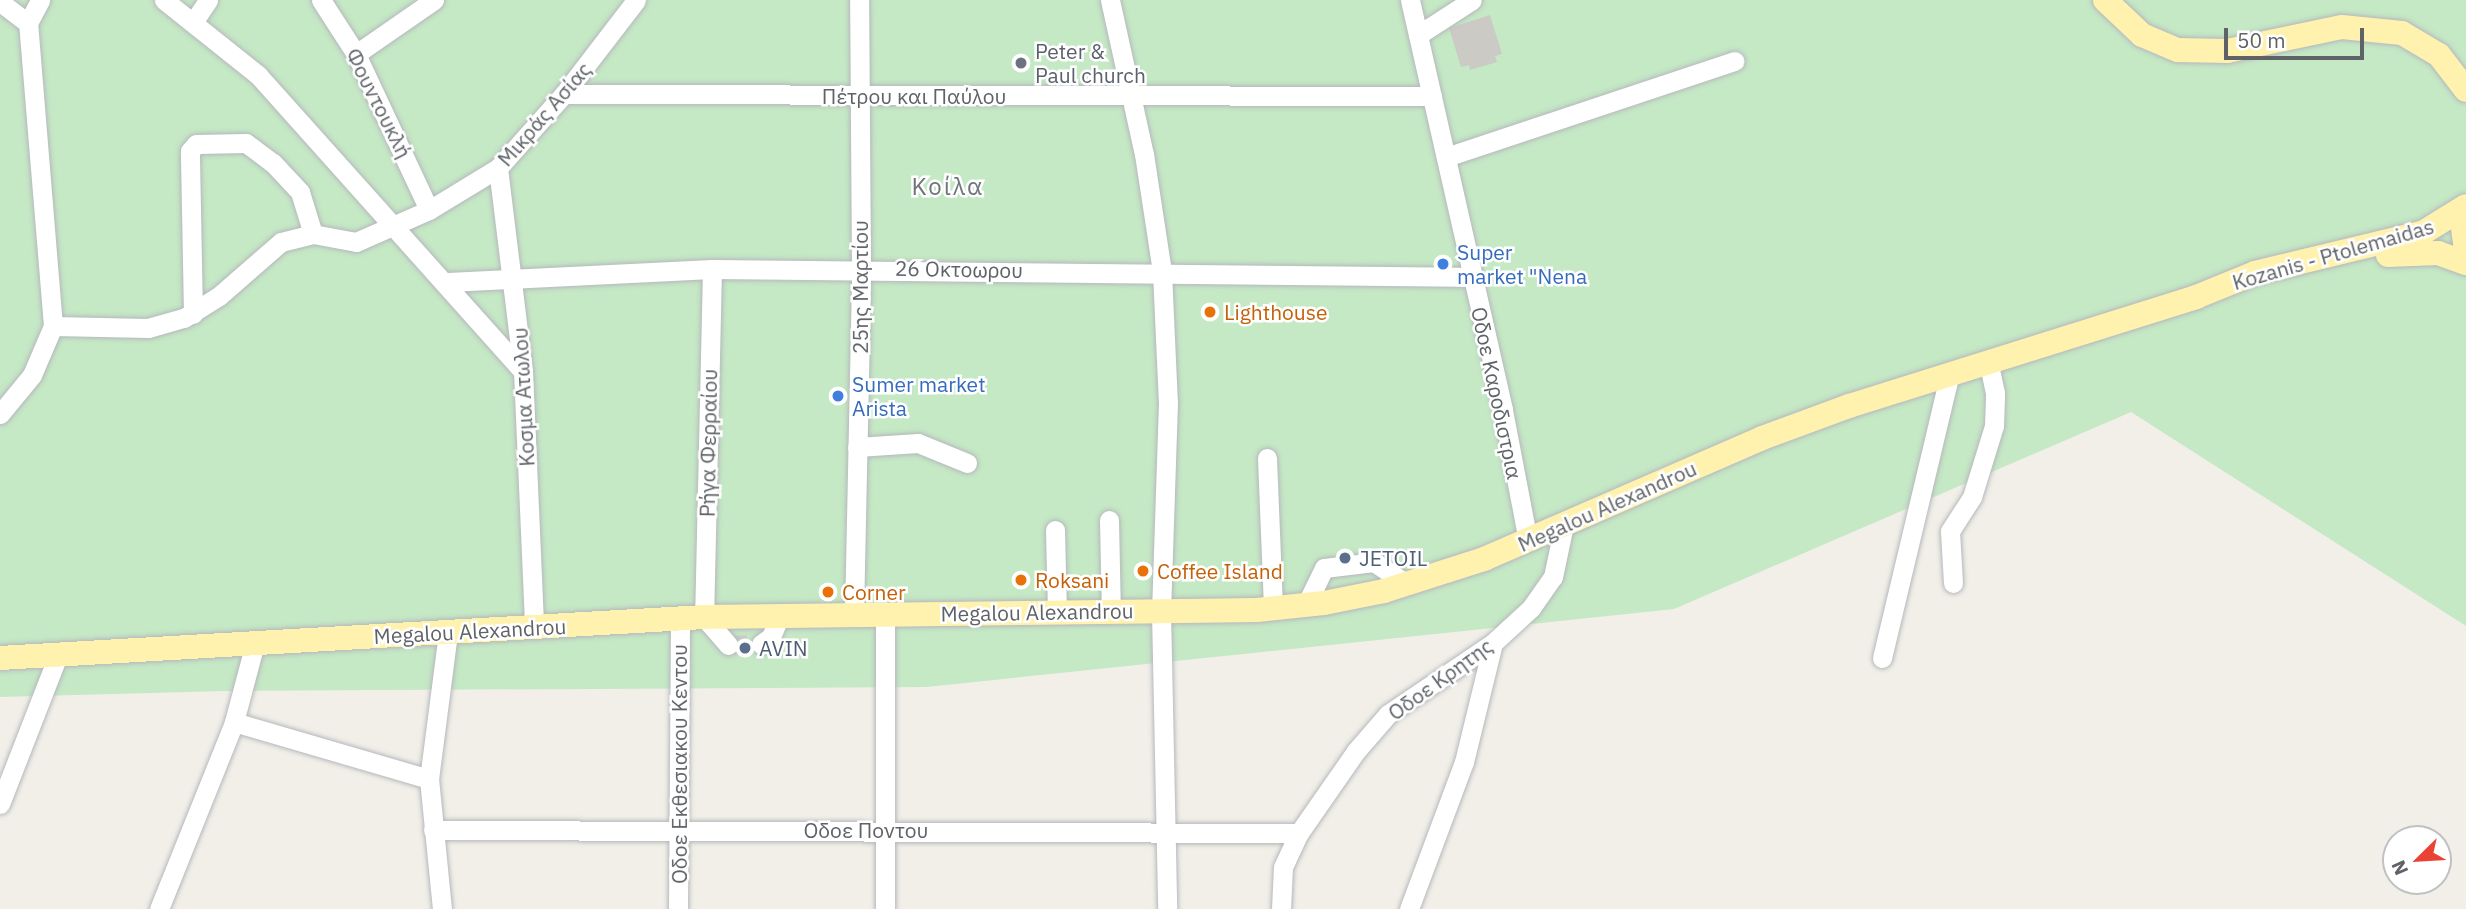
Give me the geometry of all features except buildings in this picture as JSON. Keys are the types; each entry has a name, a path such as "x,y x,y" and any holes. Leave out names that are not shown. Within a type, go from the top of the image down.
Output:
{"main road":[{"path":"2105,0 2142,35 2178,50 2227,51 2342,27 2402,33 2439,55 2466,90"},
{"path":"2466,207 2466,248"},
{"name":"Kozanis - Ptolemaidas","path":"2196,297 2255,273 2424,232 2466,207"},
{"name":"Kozanis - Ptolemaidas","path":"1988,360 2196,297 2401,253 2438,253 2466,263"},
{"name":"Megalou Alexandrou","path":"0,659 692,618 1161,611 1306,605 1407,584 1528,541 1762,438 1988,360"}],"street":[{"path":"0,414 32,375 53,326 28,23 40,0"},
{"path":"164,0 258,75 448,282 523,370"},
{"path":"194,22 208,0"},
{"name":"Φουντουκλή","path":"321,0 356,54 429,210"},
{"path":"356,54 434,0"},
{"name":"Μικράς Ασίας","path":"313,234 356,242 397,228 498,168 564,94 636,0"},
{"name":"25ης Μαρτίου","path":"854,615 861,268 859,0"},
{"path":"1110,0 1132,96 1162,272 1168,402 1161,611 1167,909"},
{"name":"Oδοε Καροδιστρια","path":"1410,0 1528,541"},
{"path":"1418,35 1472,0"},
{"path":"0,2 28,23"},
{"path":"1446,157 1734,61"},
{"name":"Πέτρου και Παύλου","path":"564,94 1432,96"},
{"path":"53,326 148,328 193,314 276,245 313,234 300,192 273,163 246,143 196,144 190,151 193,314"},
{"name":"Κοσμα Ατωλου","path":"498,168 514,278 523,370 534,627"},
{"name":"26 Οκτοωρου","path":"448,282 712,269 861,268 1472,277"},
{"name":"Ρήγα Φερραίου","path":"692,618 712,269"},
{"path":"1953,583 1950,531 1972,497 1994,426 1995,393 1988,360"},
{"path":"1882,658 1950,373"},
{"path":"858,447 918,443 967,463"},
{"path":"1267,457 1273,608"},
{"path":"1110,520 1111,612"},
{"name":"Oδοε Κρητης","path":"1281,909 1283,867 1299,833 1388,714 1493,643 1531,608 1553,578 1564,525"},
{"path":"1055,530 1057,612"},
{"path":"1306,605 1324,568 1374,562 1407,584"},
{"path":"885,614 885,909"},
{"path":"761,643 771,637 779,617"},
{"path":"692,618 728,645"},
{"name":"Oδοε Εκθεσιακου Κεντου","path":"678,909 679,831 692,618"},
{"path":"442,909 429,779 448,632"},
{"path":"159,909 234,722 255,643"},
{"path":"1409,909 1464,762 1493,643"},
{"path":"0,804 58,655"},
{"path":"234,722 429,779"},
{"name":"Oδοε Ποντου","path":"433,830 1299,833"}],"green space":[{"path":"0,0 2466,0 2466,626 2131,412 1674,609 926,687 224,691 0,697"}],"tunnel":[{"path":"728,645 761,644"}],"place":[{"name":"Peter & Paul church","path":"1021,63"},
{"name":"Super market \"Nena","path":"1443,264"},
{"name":"Lighthouse","path":"1210,312"},
{"name":"Sumer market Arista","path":"838,396"},
{"name":"JETOIL","path":"1345,558"},
{"name":"Coffee Island","path":"1143,571"},
{"name":"Roksani","path":"1021,580"},
{"name":"Corner","path":"828,592"},
{"name":"AVIN","path":"745,648"}],"district":[{"name":"Κοίλα","path":"948,187"}]}
